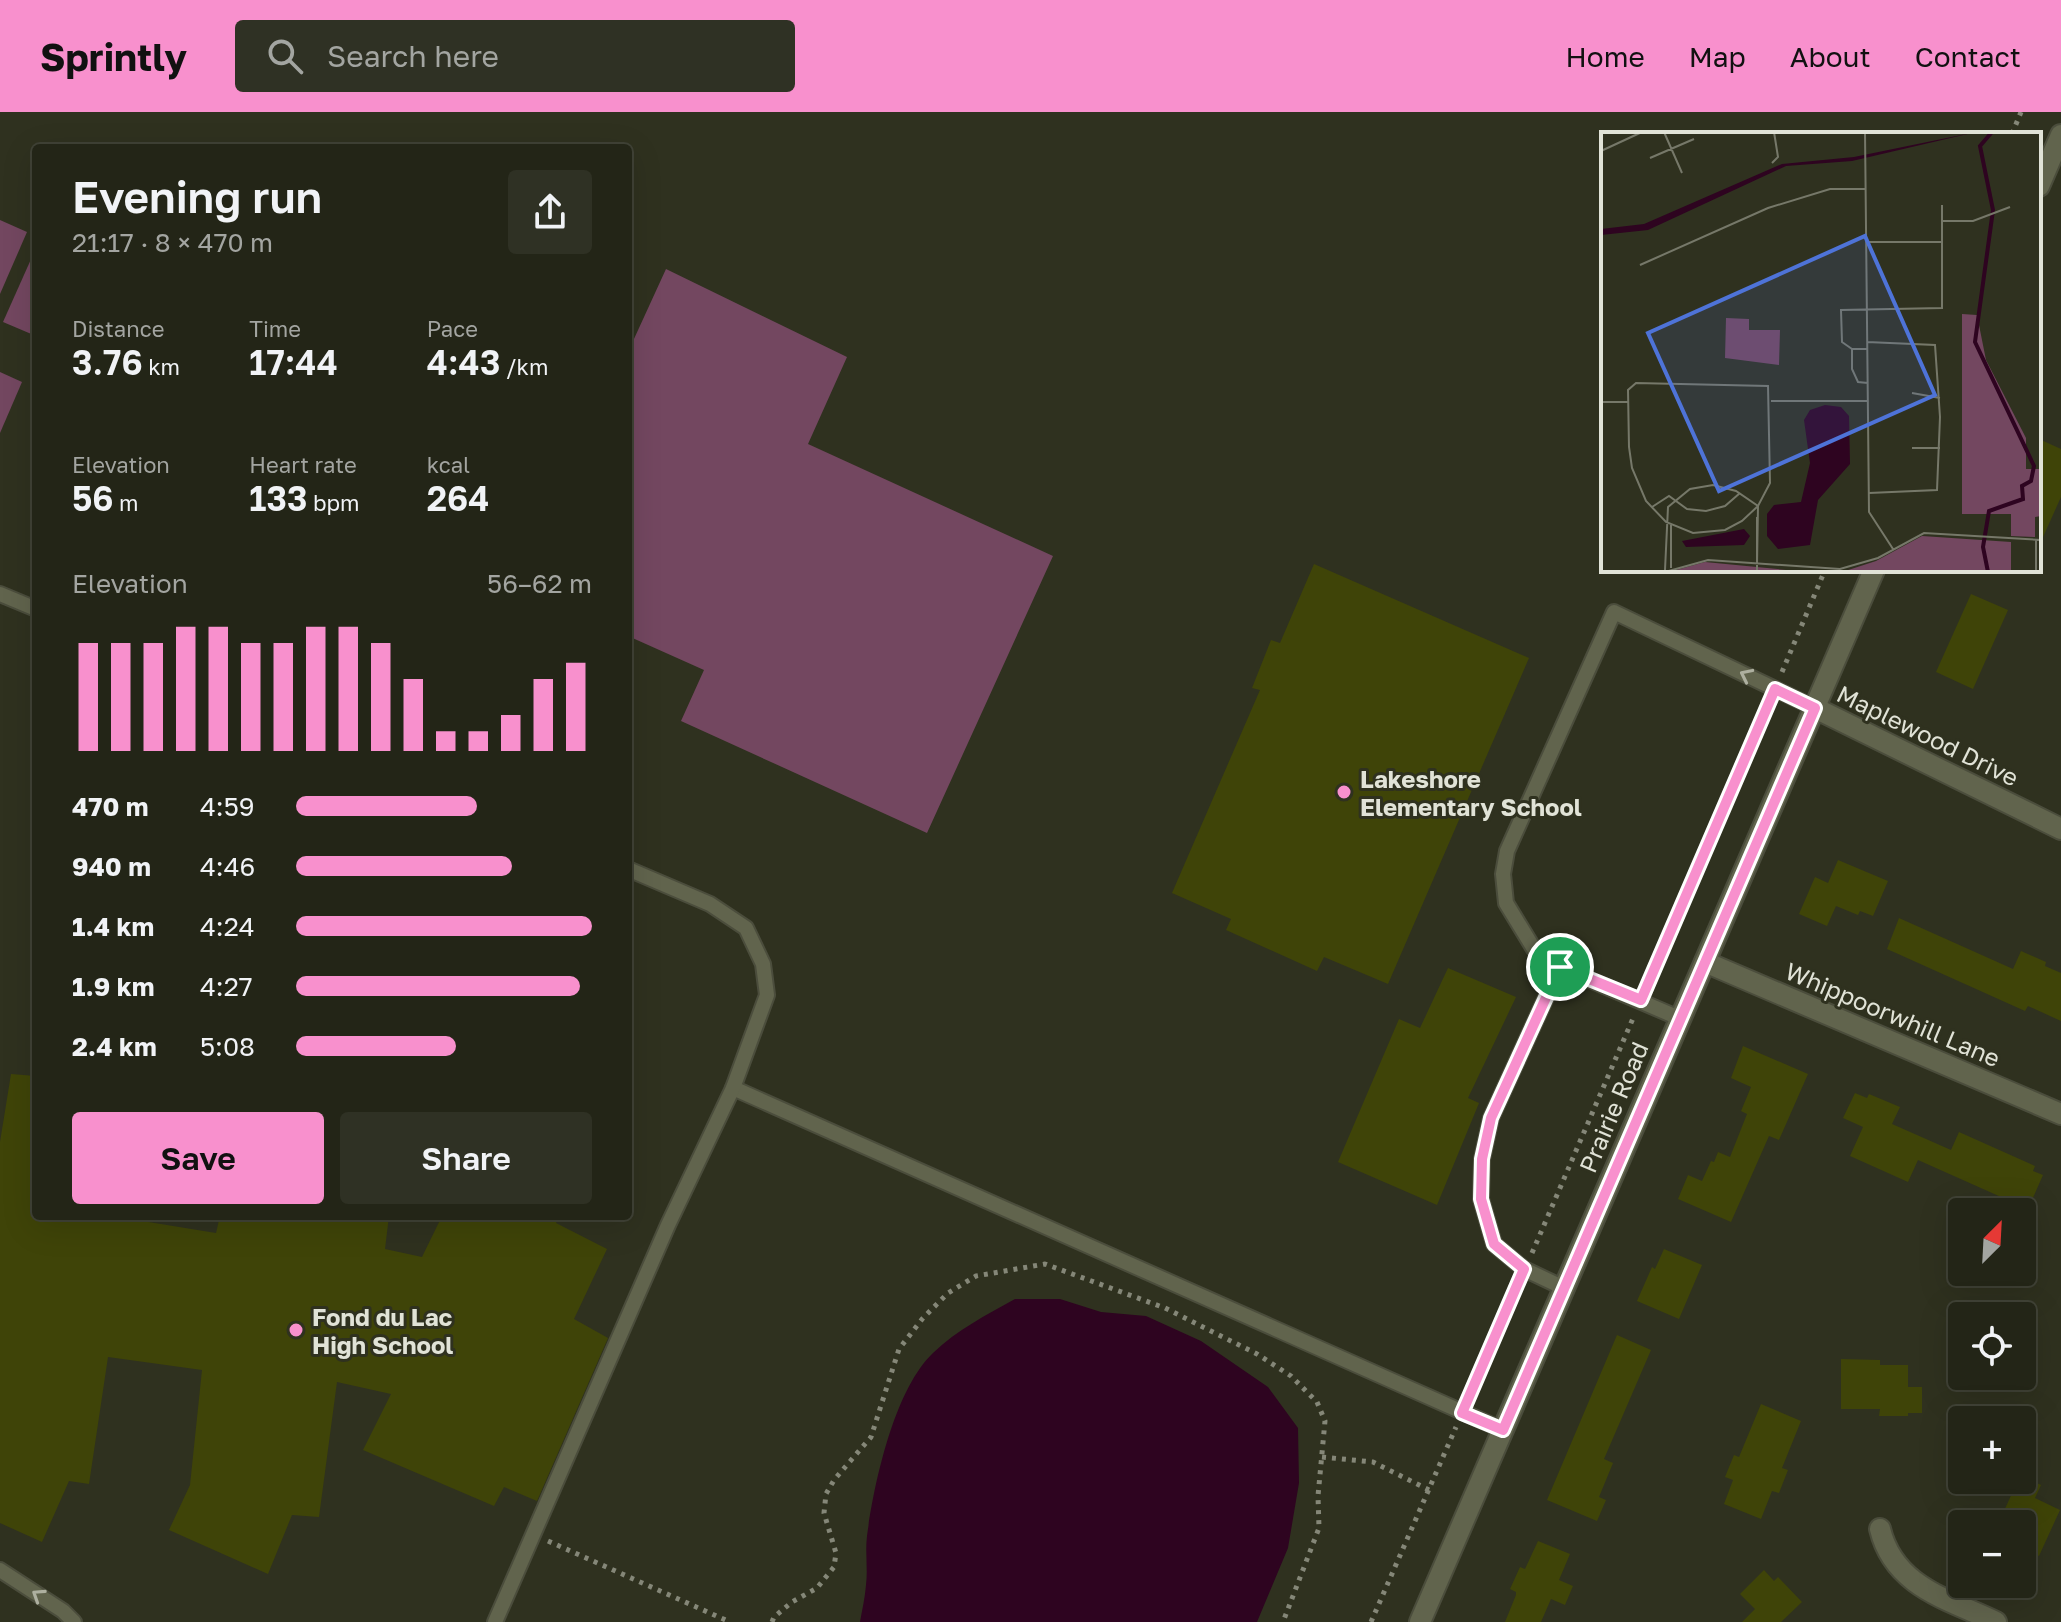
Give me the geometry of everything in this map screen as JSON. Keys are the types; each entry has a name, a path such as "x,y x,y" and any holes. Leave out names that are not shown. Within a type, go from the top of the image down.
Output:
{"street":[{"path":"2054,169 2061,135"},
{"name":"Prairie Road","path":"1420,1622 1873,572"},
{"name":"Maplewood Drive","path":"1815,708 2061,829"},
{"name":"Whippoorwhill Lane","path":"1705,962 2061,1114"},
{"path":"1880,1529 1890,1557 1914,1582 1996,1622"}],"lane":[{"path":"0,594 32,607"},
{"path":"1679,1018 1560,967 1534,949 1506,903 1503,874 1507,851 1614,612 1815,708"},
{"path":"495,1622 668,1225 733,1088 767,995 763,964 746,928 710,904 632,871"},
{"path":"1560,967 1491,1118 1482,1159 1481,1199 1494,1244 1524,1269 1564,1288"},
{"path":"733,1088 1503,1430"},
{"path":"0,1570 63,1611 74,1622"}],"path":[{"path":"2013,132 2021,112"},
{"path":"1371,1622 1824,572"},
{"path":"772,1622 792,1602 817,1588 834,1567 836,1553 824,1513 826,1494 871,1437 899,1349 948,1293 976,1276 1045,1264 1165,1308 1257,1354 1291,1376 1317,1402 1325,1421 1318,1496 1319,1528 1283,1622"},
{"path":"1322,1457 1373,1462 1429,1490"},
{"path":"533,1534 730,1622"}],"shaded area":[{"path":"0,220 27,232 0,294"},
{"path":"32,257 32,334 3,322"},
{"path":"666,269 847,357 808,444 1053,556 927,833 681,721 704,670 632,638 632,343"},
{"path":"0,372 22,382 0,433"},
{"path":"1015,1299 1060,1299 1101,1312 1146,1316 1201,1341 1268,1387 1298,1428 1299,1483 1288,1548 1257,1622 860,1622 867,1579 867,1536 875,1491 888,1439 907,1390 919,1369 942,1345 972,1323"}],"building":[{"path":"2041,440 2061,449 2061,497 2041,542"},
{"name":"Lakeshore Elementary School","path":"1314,564 1529,658 1388,984 1324,957 1317,971 1226,930 1231,919 1172,893 1260,690 1252,688 1271,640 1280,643"},
{"path":"1971,594 2008,610 1973,689 1936,672"},
{"path":"1838,860 1888,881 1873,916 1860,911 1858,915 1836,906 1827,926 1799,914 1815,877 1828,883"},
{"path":"1899,918 2013,969 2021,951 2046,962 2045,966 2061,973 2061,1021 2028,1006 2025,1011 1887,949"},
{"path":"1448,968 1516,997 1468,1098 1479,1103 1437,1205 1338,1162 1399,1019 1420,1028"},
{"path":"1743,1046 1808,1074 1779,1140 1769,1136 1731,1222 1678,1199 1688,1175 1702,1181 1718,1152 1730,1157 1747,1114 1741,1111 1751,1087 1731,1078"},
{"name":"Fond du Lac High School","path":"11,1074 32,1076 32,1220 136,1220 216,1233 219,1220 389,1220 385,1249 422,1257 440,1220 557,1220 556,1223 607,1249 574,1319 608,1338 537,1501 504,1487 494,1506 363,1450 391,1394 337,1382 319,1517 292,1515 268,1574 169,1530 190,1485 202,1370 108,1357 89,1484 69,1481 42,1542 0,1523 0,1142"},
{"path":"1855,1093 1867,1098 1869,1094 1900,1107 1892,1124 1951,1150 1959,1132 2035,1166 2033,1171 2043,1175 2033,1198 2003,1198 1918,1160 1908,1182 1850,1156 1863,1127 1843,1118"},
{"path":"1664,1249 1702,1265 1679,1319 1637,1301"},
{"path":"1617,1335 1651,1350 1604,1459 1613,1463 1599,1497 1606,1500 1597,1521 1547,1500"},
{"path":"1841,1359 1880,1360 1880,1365 1908,1365 1908,1387 1922,1387 1922,1413 1879,1416 1880,1409 1841,1409"},
{"path":"1761,1404 1801,1421 1782,1468 1788,1470 1779,1493 1772,1491 1761,1519 1724,1504 1733,1480 1725,1477 1734,1455 1739,1457"},
{"path":"2036,1483 2041,1485 2035,1498 2060,1510 2039,1556 2036,1555 2036,1510 2004,1510 2012,1494 2036,1494"},
{"path":"1538,1541 1570,1554 1559,1580 1573,1586 1565,1605 1551,1599 1541,1622 1505,1622 1516,1595 1510,1589 1520,1567 1525,1569"},
{"path":"1764,1570 1774,1581 1778,1577 1802,1602 1781,1622 1742,1622 1755,1609 1740,1594"}],"place":[{"name":"Lakeshore Elementary School","path":"1344,792"},
{"name":"Fond du Lac High School","path":"296,1330"}],"route":[{"path":"1775,689 1815,708 1503,1430 1462,1413 1524,1269 1494,1244 1481,1199 1482,1159 1491,1118 1560,967 1641,1000 1775,689"}]}
